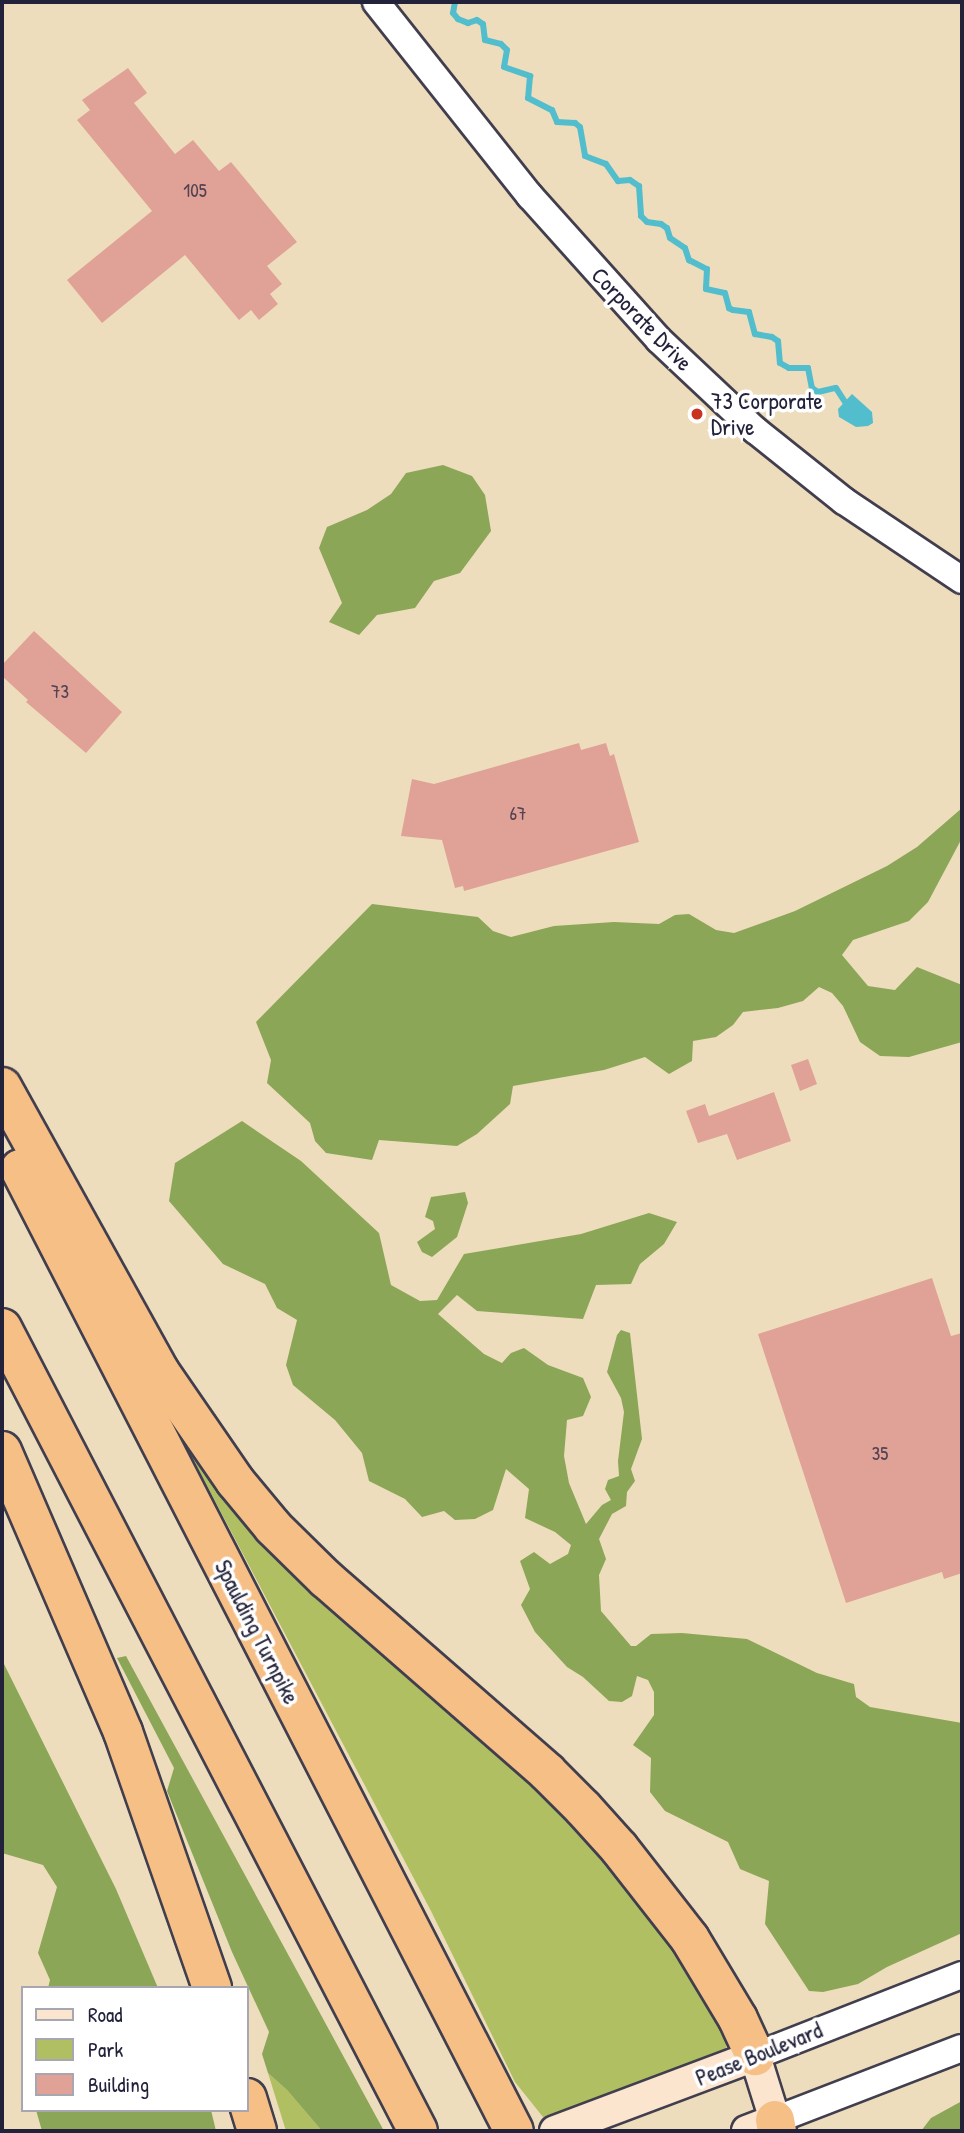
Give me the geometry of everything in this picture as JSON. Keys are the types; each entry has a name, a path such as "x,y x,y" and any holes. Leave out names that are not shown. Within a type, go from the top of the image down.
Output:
{"highway":[{"path":"2,1087 158,1368 235,1481 274,1527 326,1579 547,1772 619,1848 690,1939 738,2019 755,2056"},
{"name":"Spaulding Turnpike","path":"2,1133 512,2128"},
{"path":"2,1328 418,2131"},
{"path":"2,1451 123,1732 211,1986"},
{"path":"248,2101 257,2131"}],"main road":[{"path":"755,2056 766,2128"},
{"name":"Pease Boulevard","path":"555,2131 755,2056"}],"street":[{"name":"Corporate Drive","path":"376,2 530,196 659,340 738,415 834,493 962,580"},
{"name":"Pease Boulevard","path":"755,2056 962,1975"},
{"path":"766,2128 962,2048"}],"green space":[{"path":"443,465 472,476 485,495 491,531 460,573 434,581 415,608 377,615 359,635 329,622 342,603 319,548 327,527 367,510 391,494 406,473"},
{"path":"962,808 962,838 928,902 909,921 853,940 842,955 868,986 895,990 917,967 962,985 962,1042 909,1057 880,1056 860,1042 843,1006 832,993 819,987 803,1001 778,1008 743,1012 733,1025 716,1037 693,1041 692,1061 669,1074 645,1057 604,1070 513,1086 510,1104 477,1134 457,1146 379,1140 372,1160 326,1153 315,1141 310,1123 267,1083 271,1060 256,1022 372,904 478,917 493,931 511,937 554,926 614,922 659,924 675,915 689,914 716,930 734,933 795,911 887,866 917,847"},
{"path":"242,1121 301,1161 379,1233 391,1285 420,1301 437,1300 464,1254 581,1234 649,1213 677,1222 664,1244 640,1264 631,1284 596,1285 583,1319 477,1311 457,1295 438,1314 484,1354 502,1363 511,1353 524,1348 548,1365 583,1378 591,1397 583,1416 567,1420 564,1456 569,1483 586,1524 602,1505 611,1500 605,1489 608,1480 619,1476 618,1461 624,1412 621,1398 607,1372 617,1335 621,1330 630,1333 642,1439 631,1469 635,1481 627,1492 626,1506 612,1514 599,1539 606,1559 599,1575 601,1611 631,1646 636,1646 651,1634 682,1633 747,1639 817,1673 854,1684 856,1697 870,1707 962,1723 962,1933 887,1967 858,1984 823,1992 809,1991 765,1924 769,1881 740,1869 728,1842 665,1811 650,1792 651,1758 633,1745 654,1715 654,1692 648,1680 637,1676 632,1696 622,1702 609,1701 583,1677 567,1667 535,1632 521,1605 530,1589 520,1561 534,1552 550,1564 568,1554 571,1545 555,1532 525,1518 529,1489 506,1469 493,1510 475,1519 455,1520 444,1511 422,1517 405,1499 369,1481 362,1453 335,1420 293,1385 286,1365 297,1320 277,1308 265,1284 223,1264 169,1201 175,1163"},
{"path":"465,1192 468,1203 457,1237 432,1257 422,1252 417,1242 435,1229 433,1221 425,1217 431,1197"},
{"path":"175,1425 630,1881 711,2007 728,2042 724,2053 543,2117 515,2082 431,1911"},
{"path":"126,1656 384,2131 322,2131 287,2090 268,2073 262,2054 269,2032 232,1952 167,1791 174,1768 117,1658"},
{"path":"2,1660 116,1889 157,1986 48,1986 50,1980 38,1953 57,1887 43,1865 2,1853"},
{"path":"268,2073 287,2090 322,2131 286,2131"},
{"path":"962,2101 962,2131 921,2131 931,2118"},
{"path":"37,2112 211,2112 216,2131 42,2131"}],"water":[{"path":"852,394 872,412 873,423 856,427 839,417 838,409"}],"building":[{"path":"128,68 147,93 134,103 175,154 193,140 219,171 231,162 297,242 267,266 282,284 270,294 278,304 259,320 251,310 239,320 185,255 102,323 67,280 152,211 77,120 90,110 82,100"},
{"path":"34,631 122,712 86,753 26,702 28,700 2,676 2,665"},
{"path":"579,743 581,750 606,743 610,756 614,754 639,842 464,891 463,886 455,888 442,840 401,836 412,779 434,784"},
{"path":"808,1059 817,1084 800,1091 791,1065"},
{"path":"774,1092 791,1141 737,1160 727,1134 698,1143 686,1111 705,1104 709,1116"},
{"path":"932,1278 951,1336 962,1333 962,1573 944,1579 942,1572 846,1603 758,1334"}],"waterway":[{"path":"455,2 453,13 458,19 468,23 477,20 483,24 485,40 501,44 507,50 504,67 530,76 528,98 552,110 557,122 575,123 580,127 585,156 606,164 618,181 630,180 639,186 641,216 647,222 661,224 667,228 670,238 685,248 689,260 707,269 706,289 725,293 729,308 749,312 755,334 778,341 780,363 789,368 808,368 812,388 818,392 836,388 847,405"}],"place":[{"name":"73 Corporate Drive","path":"697,414"}]}
